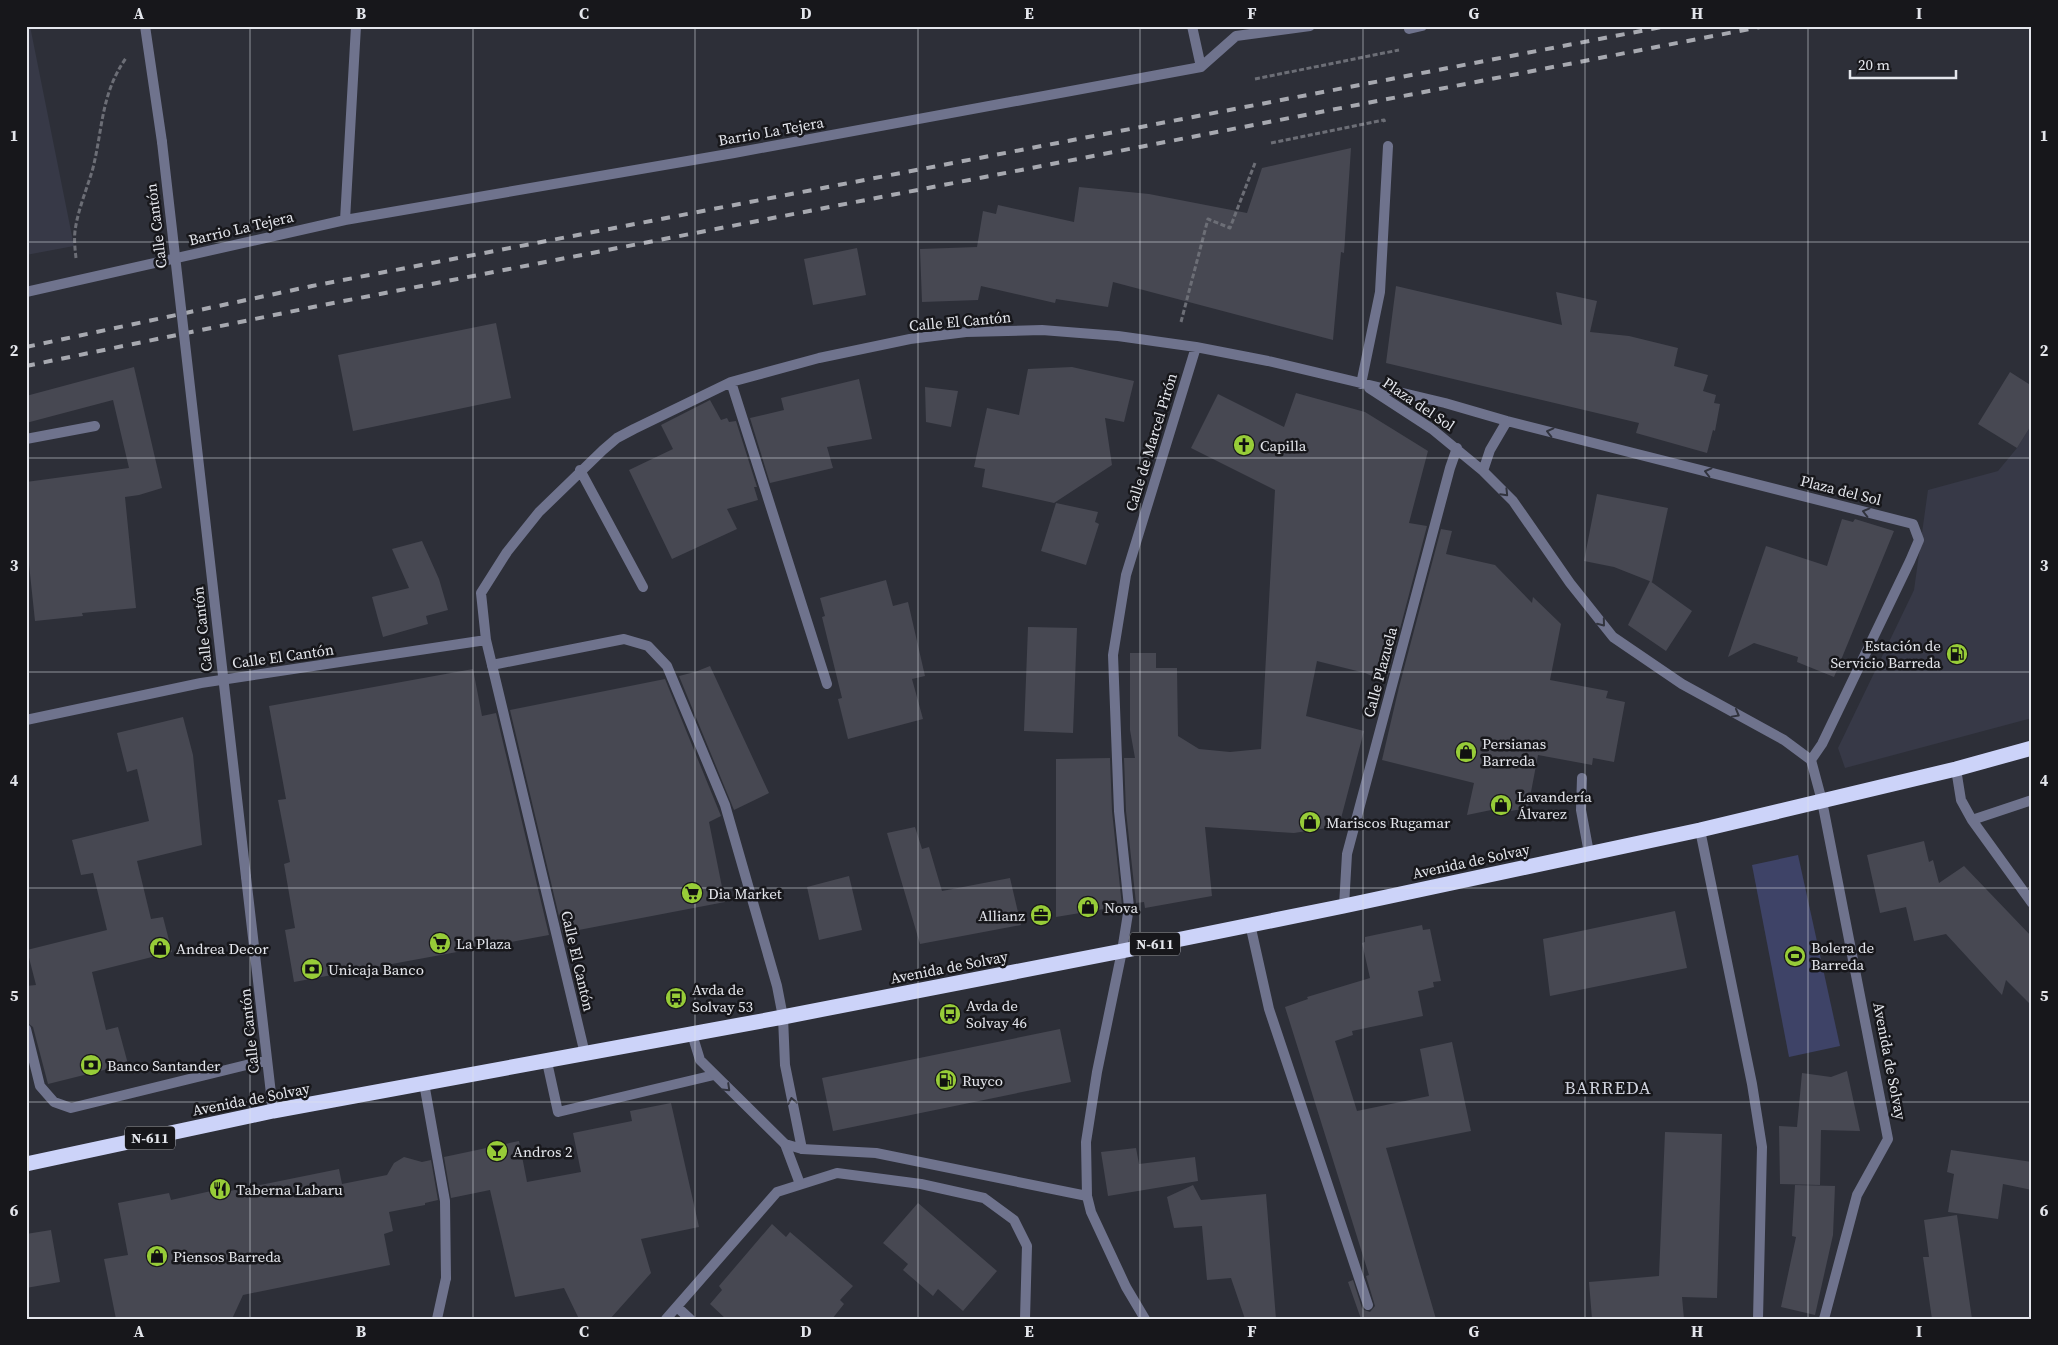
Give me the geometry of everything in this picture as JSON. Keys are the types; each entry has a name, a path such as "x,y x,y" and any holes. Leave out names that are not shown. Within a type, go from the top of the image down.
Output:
{"highway":[{"name":"Avenida de Solvay","path":"26,1164 273,1111 547,1062 1122,951 1344,906 1700,830 1956,769 2032,748"}],"street":[{"path":"145,26 146,38"},
{"path":"345,220 356,26"},
{"path":"1192,26 1201,67 1236,36 1310,26"},
{"path":"1409,28 1422,26"},
{"name":"Calle Cantón","path":"146,38 162,142 273,1111"},
{"name":"Barrio La Tejera","path":"26,292 345,220 734,153 1201,67"},
{"path":"1196,347 1268,361 1361,384 1380,292 1388,146"},
{"name":"Calle El Cantón","path":"585,1054 486,640 481,593 508,552 539,512 580,470 617,438 634,428 731,382 819,358 910,339 966,332 1042,330 1118,336 1196,347"},
{"name":"Calle de Marcel Pirón","path":"1122,951 1128,907 1119,811 1113,656 1126,576 1196,347"},
{"path":"731,382 827,684"},
{"name":"Plaza del Sol","path":"1361,384 1445,403 1507,421 1913,524 1919,540 1910,561 1822,744 1811,760 1784,740 1682,684 1613,637 1570,583 1513,501 1483,470 1432,429 1361,384"},
{"path":"1483,470 1490,450 1507,421"},
{"path":"26,439 95,426"},
{"name":"Calle Plazuela","path":"1344,906 1347,854 1450,468 1457,448"},
{"path":"580,470 643,587"},
{"path":"492,665 624,639 648,646 667,666 725,805 774,977 782,1017 786,1065 802,1149"},
{"name":"Calle El Cantón","path":"26,720 219,680 486,640"},
{"path":"1811,760 1822,801"},
{"path":"1956,769 1961,800 1972,820 2032,903"},
{"path":"1582,778 1580,810 1589,854"},
{"path":"1972,820 2032,800"},
{"name":"Avenida de Solvay","path":"1822,801 1888,1139 1857,1195 1824,1319"},
{"path":"1700,830 1752,1084 1762,1146 1758,1319"},
{"path":"1250,924 1269,1009 1368,1305"},
{"path":"1122,951 1097,1072 1086,1142 1086,1196 1091,1212 1126,1286 1145,1319"},
{"name":"Avenida de Solvay","path":"26,1029 40,1086 54,1102 71,1108 267,1060"},
{"path":"692,1034 700,1060 785,1144 800,1184"},
{"path":"547,1062 558,1112 714,1075"},
{"path":"424,1084 445,1201 446,1278 437,1319"},
{"path":"785,1144 802,1149 876,1153 1063,1193 1086,1196"},
{"path":"666,1319 778,1192 837,1173 921,1184 984,1198 1014,1220 1027,1246 1025,1319"},
{"path":"677,1307 690,1319"}],"path":[{"path":"1255,78 1410,48 1409,28"},
{"path":"77,280 75,232 82,201 93,168 105,103 115,74 126,57 146,38"},
{"path":"1270,144 1384,120 1388,146"},
{"path":"1176,344 1208,219 1230,228 1255,163"}],"shaded area":[{"path":"26,26 30,26 74,246 26,255"},
{"name":"Estación de Servicio Barreda","path":"2032,424 2032,718 1845,768 1838,748 1914,590 1928,490 1998,471 2017,448"},
{"name":"Bolera de Barreda","path":"1798,855 1840,1046 1789,1057 1752,865"}],"building":[{"path":"1351,148 1344,253 1341,252 1333,340 1113,282 1108,307 1056,299 1055,303 981,286 978,300 922,302 920,249 977,247 983,211 996,214 998,205 1074,222 1079,187 1149,194 1247,213 1262,168"},
{"path":"857,248 866,295 813,305 804,259"},
{"path":"1396,286 1562,325 1556,292 1597,301 1590,332 1629,336 1678,348 1674,366 1708,375 1703,391 1716,395 1714,403 1720,404 1715,431 1713,430 1707,453 1636,433 1639,423 1386,363"},
{"path":"496,323 511,398 353,431 338,355"},
{"path":"134,367 162,488 125,497 136,608 82,613 83,616 35,621 26,536 26,482 129,468 113,400 26,423 26,396"},
{"path":"1072,367 1134,381 1124,422 1105,418 1112,465 1054,503 982,487 985,469 974,467 987,408 1019,415 1028,369"},
{"path":"2010,372 2032,386 2032,424 2017,448 1978,424"},
{"path":"859,379 872,439 827,447 833,468 770,483 750,418 784,410 781,398"},
{"path":"925,387 958,391 951,427 926,422"},
{"path":"1296,393 1365,412 1428,451 1409,523 1427,526 1386,682 1365,673 1317,661 1306,716 1364,731 1339,826 1294,833 1205,827 1212,896 1145,908 1144,902 1136,903 1126,811 1124,758 1135,758 1130,730 1130,653 1156,653 1156,668 1177,668 1178,736 1199,749 1230,752 1261,749 1275,490 1191,448 1218,394 1284,427"},
{"path":"710,400 721,420 727,418 729,422 736,421 757,487 754,487 758,500 727,509 737,529 672,559 629,470 673,449 661,425"},
{"path":"1597,494 1668,508 1652,582 1614,567 1584,561"},
{"path":"1056,503 1098,512 1095,522 1099,524 1086,565 1041,551"},
{"path":"1842,519 1853,522 1855,519 1894,531 1834,677 1797,662 1798,657 1754,643 1728,657 1766,546 1827,566"},
{"path":"1441,529 1452,531 1446,554 1495,565 1532,603 1533,597 1561,624 1550,680 1608,691 1606,698 1625,702 1614,762 1593,758 1592,765 1538,755 1528,808 1494,814 1496,809 1467,815 1474,783 1382,760 1399,687"},
{"path":"422,541 439,579 448,610 426,616 428,624 383,637 372,597 409,588 392,549"},
{"path":"886,580 893,606 908,602 925,676 912,679 923,719 848,739 838,699 842,698 822,617 825,616 820,598"},
{"path":"1650,581 1692,611 1666,651 1628,625"},
{"path":"1028,627 1077,628 1073,733 1024,731"},
{"path":"710,666 769,793 734,810 679,676"},
{"path":"473,669 482,716 496,713 549,935 294,982 285,930 295,928 284,864 290,862 278,800 286,799 269,706"},
{"path":"665,679 721,816 709,822 725,902 563,933 510,710"},
{"path":"183,717 193,755 202,845 137,861 151,919 163,917 172,952 92,972 106,1030 118,1027 128,1064 48,1084 33,1027 26,1022 26,986 36,985 27,950 107,930 93,873 81,875 72,840 149,821 137,769 127,772 117,733"},
{"path":"1110,758 1112,811 1122,906 1056,917 1056,759"},
{"path":"915,827 922,849 929,847 942,891 1010,878 1021,925 920,944 887,833"},
{"path":"1924,841 1929,862 1933,860 1939,883 1964,866 2032,937 2032,1006 2006,980 2002,995 1946,934 1914,941 1906,907 1880,913 1867,855"},
{"path":"849,876 862,930 819,940 807,887"},
{"path":"1675,911 1687,968 1550,996 1543,939"},
{"path":"1422,925 1423,930 1430,929 1441,981 1433,982 1434,987 1418,991 1423,1016 1352,1031 1353,1035 1335,1041 1357,1111 1429,1096 1420,1049 1452,1042 1471,1131 1386,1148 1436,1319 1361,1319 1348,1282 1353,1280 1362,1308 1370,1312 1375,1306 1366,1276 1369,1275 1285,1007 1308,999 1307,997 1370,978 1362,943 1365,942 1365,937"},
{"name":"Ruyco","path":"1060,1029 1071,1082 833,1131 822,1078"},
{"path":"1847,1071 1860,1131 1821,1130 1820,1185 1780,1184 1779,1126 1797,1127 1802,1073 1831,1077"},
{"path":"671,1103 699,1227 641,1239 651,1273 610,1319 579,1319 564,1288 515,1297 490,1190 451,1198 444,1157 519,1141 527,1182 581,1172 573,1133 632,1121 630,1111"},
{"path":"1665,1132 1722,1134 1717,1298 1682,1297 1684,1319 1592,1319 1589,1282 1659,1276"},
{"path":"1136,1148 1139,1164 1195,1157 1198,1181 1108,1196 1101,1152"},
{"path":"1951,1150 2032,1162 2032,1190 2003,1184 1998,1219 1948,1212 1954,1174 1947,1172"},
{"path":"404,1157 422,1162 431,1160 438,1200 425,1203 425,1205 389,1212 393,1231 384,1234 390,1265 243,1295 232,1319 116,1319 104,1259 128,1255 118,1203 169,1193 171,1200 229,1187 230,1191 339,1169 342,1184 387,1175 394,1163"},
{"path":"1193,1185 1201,1200 1266,1194 1276,1319 1245,1319 1231,1278 1207,1280 1202,1226 1174,1228 1167,1197"},
{"path":"1795,1185 1835,1186 1833,1235 1815,1315 1781,1307 1796,1237 1792,1236"},
{"path":"918,1203 997,1271 963,1311 938,1289 933,1296 903,1270 908,1264 883,1243"},
{"path":"1957,1215 1972,1319 1932,1319 1923,1257 1929,1257 1924,1220"},
{"path":"772,1224 786,1237 790,1232 853,1286 840,1300 844,1304 832,1319 726,1319 710,1304 722,1290 719,1286"},
{"path":"51,1230 60,1282 26,1288 26,1234"}],"railway":[{"path":"26,347 312,286 1667,26"},
{"path":"26,366 318,306 1765,26"}],"place":[{"name":"Capilla","path":"1244,445"},
{"name":"Estación de Servicio Barreda","path":"1957,654"},
{"name":"Persianas Barreda","path":"1466,752"},
{"name":"Lavandería Álvarez","path":"1501,805"},
{"name":"Mariscos Rugamar","path":"1310,822"},
{"name":"Dia Market","path":"692,893"},
{"name":"Nova","path":"1088,907"},
{"name":"Allianz","path":"1041,915"},
{"name":"La Plaza","path":"440,943"},
{"name":"Andrea Decor","path":"160,948"},
{"name":"Bolera de Barreda","path":"1795,956"},
{"name":"Unicaja Banco","path":"312,969"},
{"name":"Avda de Solvay 53","path":"676,998"},
{"name":"Avda de Solvay 46","path":"950,1014"},
{"name":"Banco Santander","path":"91,1065"},
{"name":"Ruyco","path":"946,1080"},
{"name":"Andros 2","path":"497,1151"},
{"name":"Taberna Labaru","path":"220,1189"},
{"name":"Piensos Barreda","path":"157,1256"}],"district":[{"name":"BARREDA","path":"1608,1087"}]}
